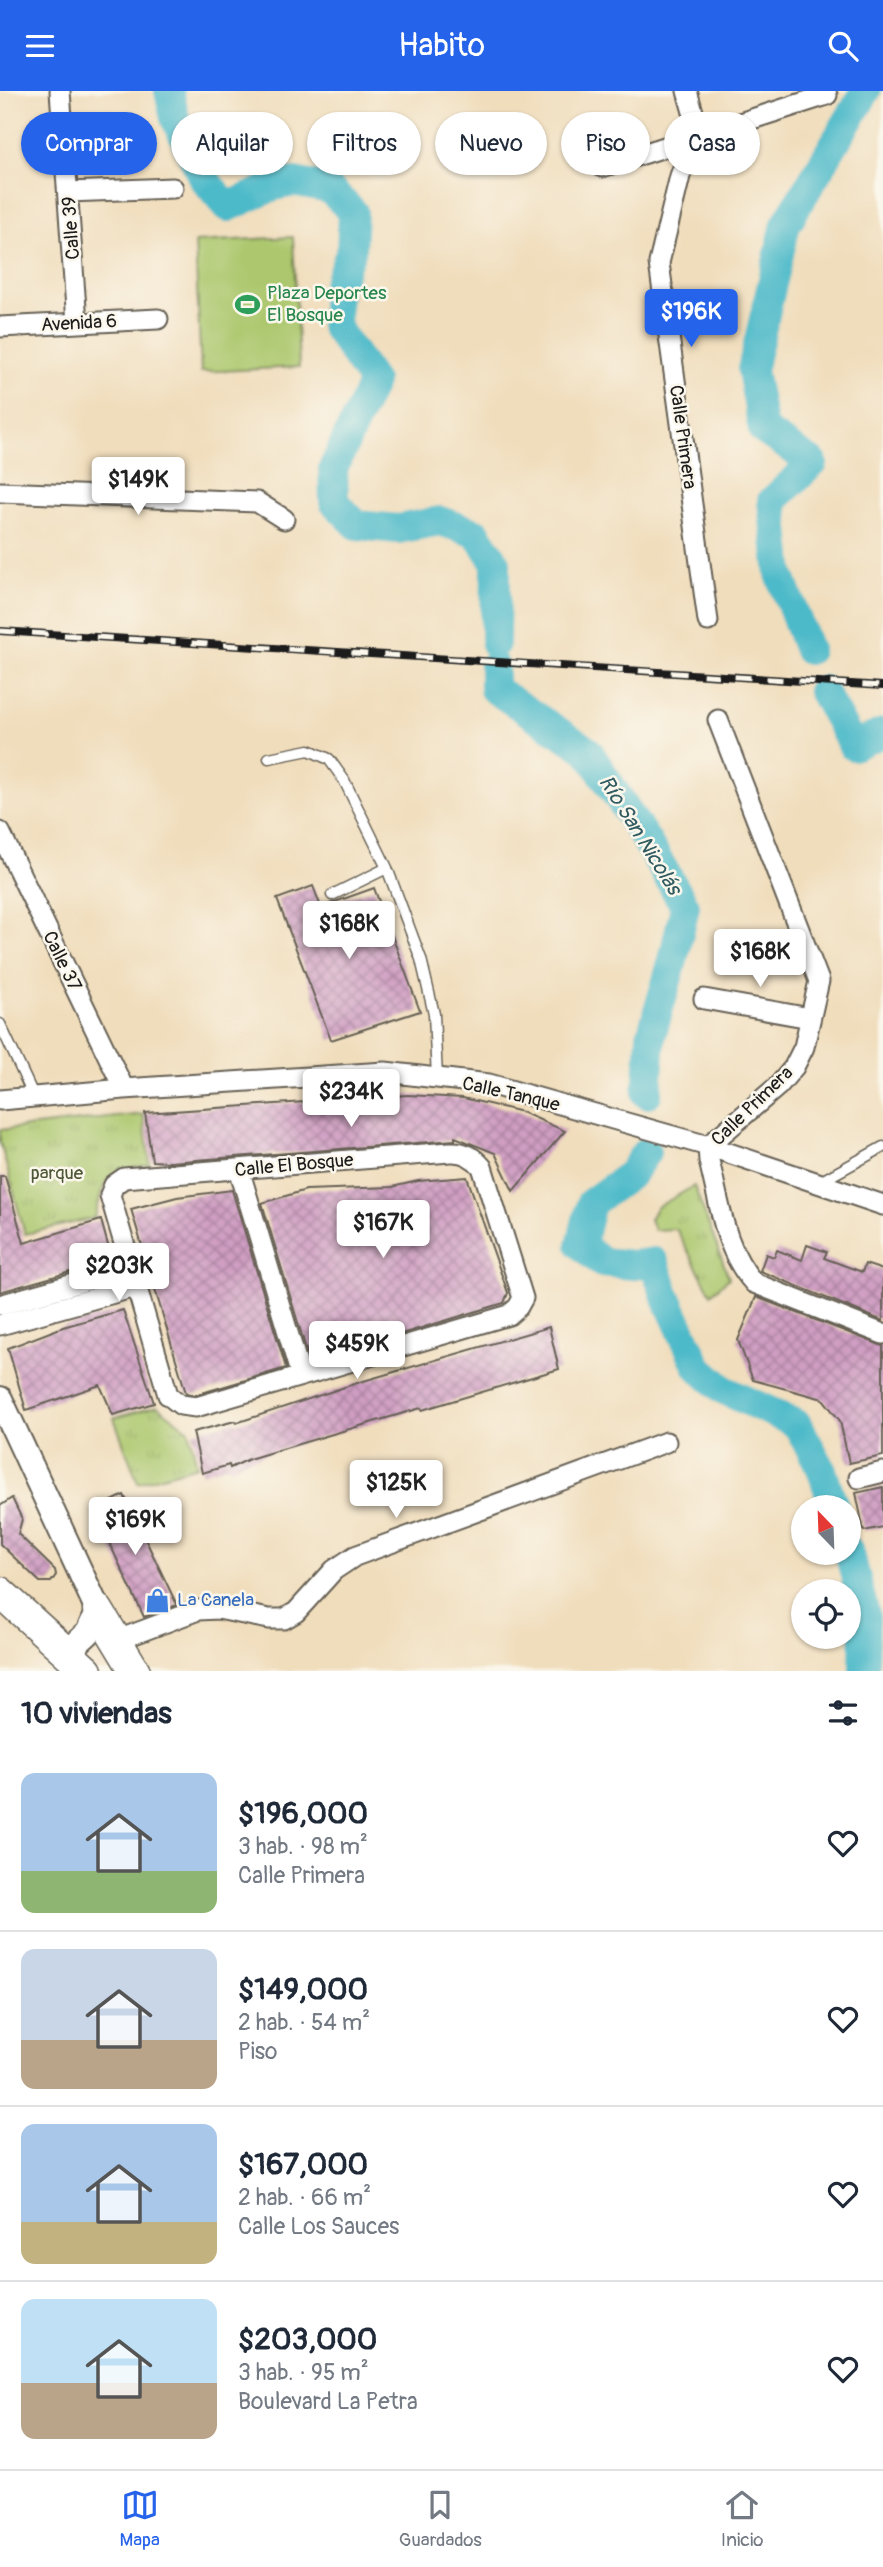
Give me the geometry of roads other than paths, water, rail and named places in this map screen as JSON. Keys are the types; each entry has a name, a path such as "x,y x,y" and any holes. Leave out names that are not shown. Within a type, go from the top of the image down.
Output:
{"main road":[{"path":"0,1592 77,1662"},
{"path":"98,1610 135,1671"}],"street":[{"name":"Calle 39","path":"60,91 77,322"},
{"name":"Calle Primera","path":"687,91 693,112"},
{"path":"760,116 827,95"},
{"name":"Calle Primera","path":"680,175 659,263 708,621"},
{"path":"68,192 173,188"},
{"name":"Avenida 6","path":"0,327 158,319"},
{"path":"0,492 257,502 284,519"},
{"name":"Calle Primera","path":"718,720 819,981 804,1047 794,1067 779,1085 708,1146 709,1161 732,1251 741,1268 754,1283 883,1335"},
{"name":"Calle 37","path":"0,832 124,1089"},
{"path":"704,999 810,1018"},
{"name":"Calle Tanque","path":"0,1100 385,1072 489,1084 708,1146 883,1205"},
{"name":"Calle El Bosque","path":"130,1268 110,1195 114,1185 124,1178 457,1151 475,1158 482,1167 523,1298 518,1307 509,1315 301,1376"},
{"path":"0,1305 130,1268 168,1395 181,1405 196,1407 301,1376 239,1170"},
{"path":"0,1325 135,1287"},
{"path":"0,1399 98,1610 77,1662"},
{"path":"118,1640 198,1610 218,1609 269,1619 284,1619 296,1612 334,1570 355,1556 666,1442"},
{"path":"859,1478 883,1472"}],"lane":[{"path":"269,758 309,750 329,759 344,780 387,868 421,958 434,1014 437,1078"},
{"path":"332,895 387,868"},
{"path":"0,1024 34,1097"},
{"path":"818,1183 883,1147"}],"waterway":[{"name":"Río San Nicolás","path":"169,91 175,118 204,179 228,207 274,186 294,182 329,189 353,212 351,251 337,287 335,326 373,382 333,469 334,502 357,525 398,529 440,521 476,533 496,563 495,643"},
{"path":"808,650 780,574 772,501 813,463 763,430 752,370 786,224 866,91"},
{"name":"Río San Nicolás","path":"494,666 494,689 588,751 685,906 651,1036 647,1094"},
{"path":"822,690 853,746 883,733"},
{"name":"Río San Nicolás","path":"646,1152 631,1174 591,1203 581,1245 601,1262 633,1265 654,1262 665,1294 698,1367 724,1390 797,1424 821,1468 830,1495"},
{"name":"Río San Nicolás","path":"852,1565 865,1615 864,1671"}],"railway":[{"path":"0,631 883,686"}],"place":[{"name":"Plaza Deportes El Bosque","path":"247,304"},
{"name":"La Canela","path":"157,1600"}],"park label":[{"name":"parque","path":"57,1173"}]}
